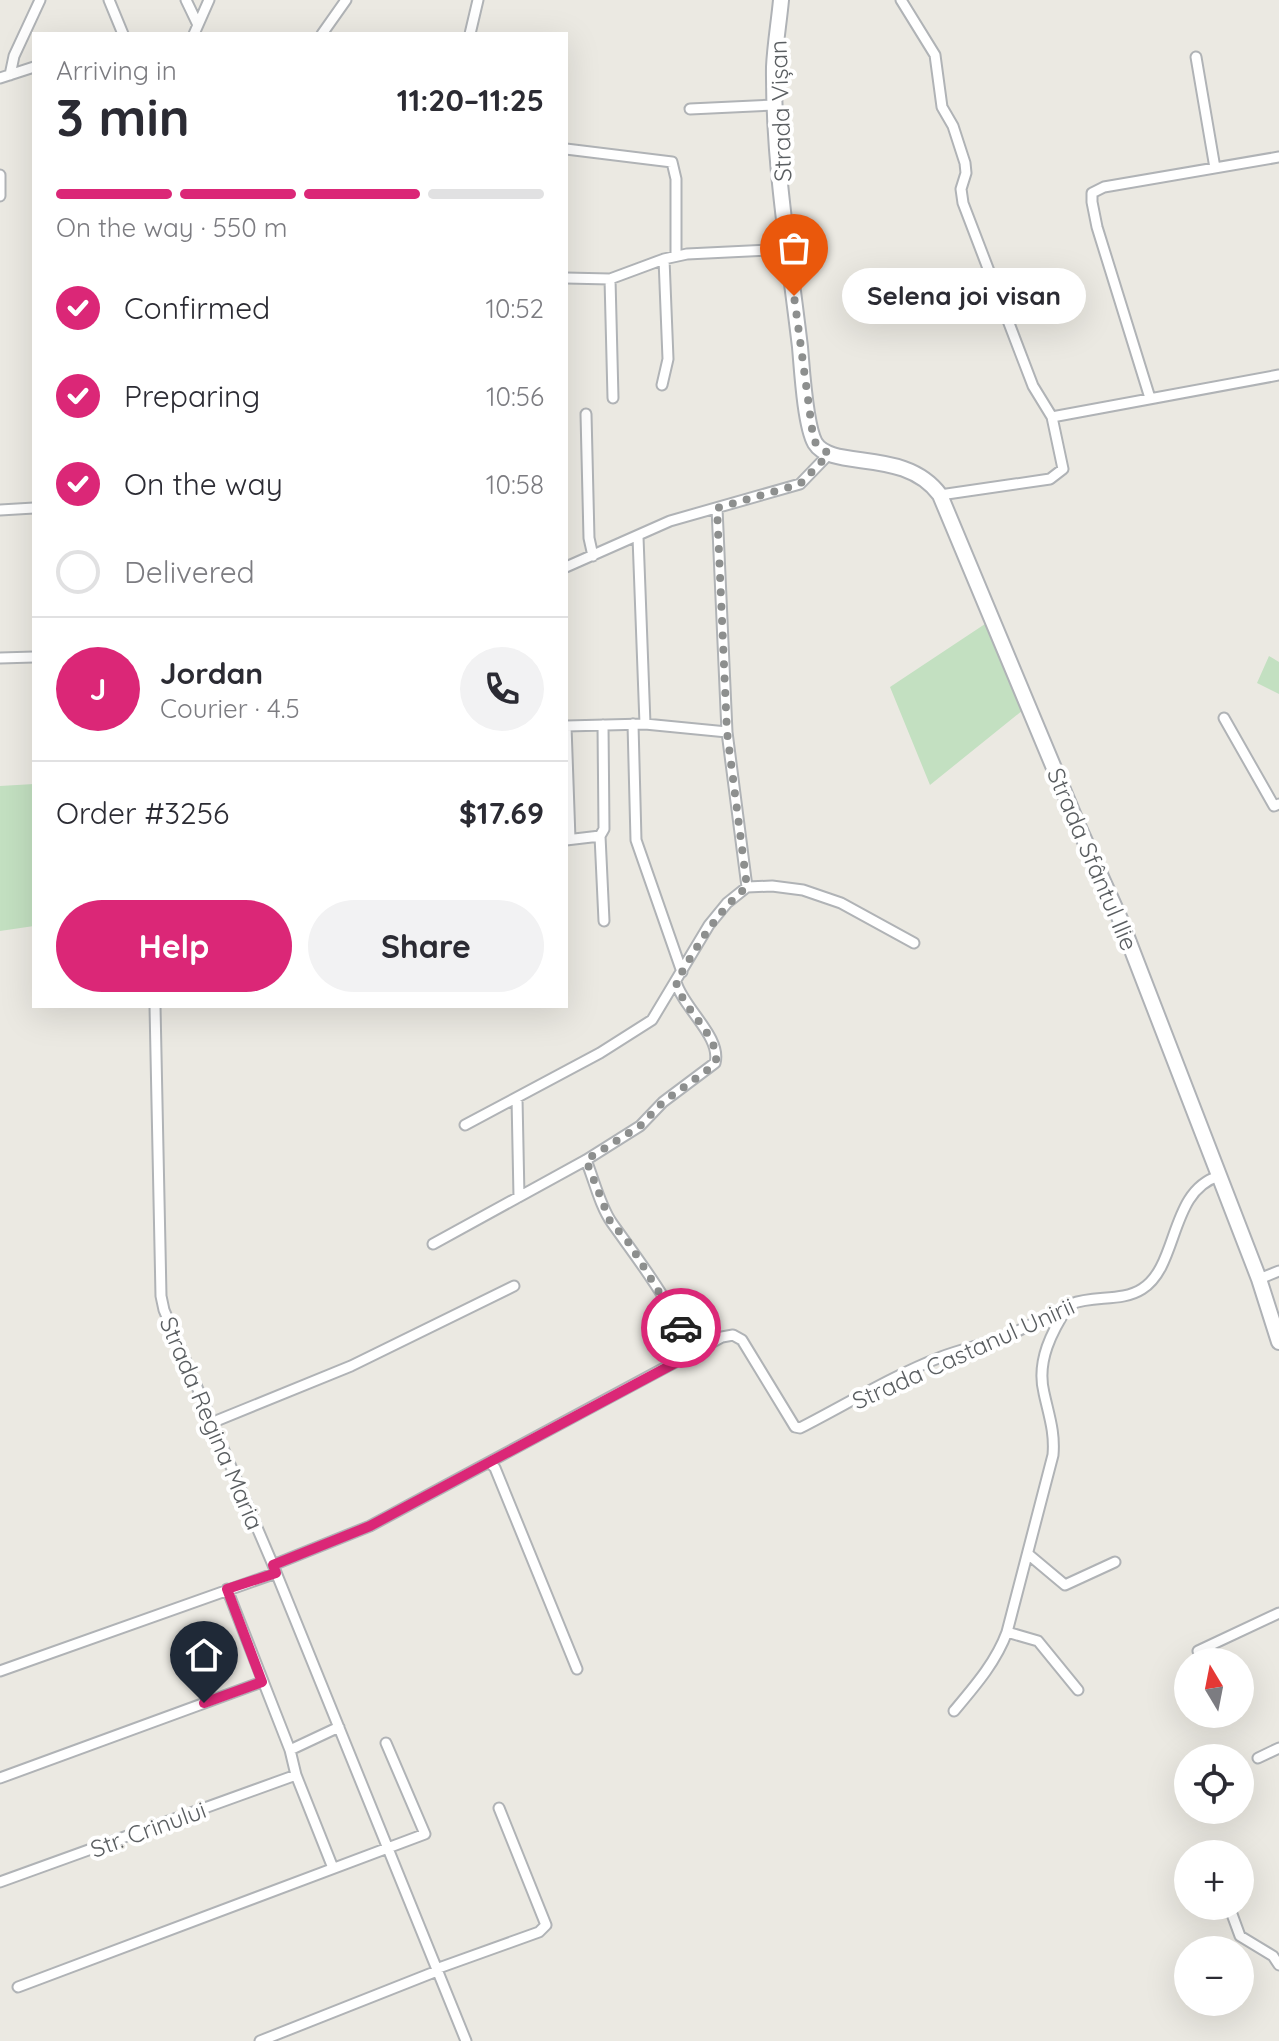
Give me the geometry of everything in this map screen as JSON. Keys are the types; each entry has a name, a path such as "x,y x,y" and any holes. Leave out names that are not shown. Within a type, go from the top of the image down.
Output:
{"street":[{"path":"5,76 40,0"},
{"path":"109,0 122,32"},
{"path":"186,0 196,29"},
{"path":"196,29 209,0"},
{"path":"323,32 346,0"},
{"path":"470,32 478,0"},
{"name":"Strada Vișan","path":"781,0 774,64 775,105 788,249 808,413 816,444 829,454"},
{"path":"901,0 935,55 942,107 953,126 965,163 966,173 961,189 963,203 1033,386 1052,417 1063,469 1056,476 940,495"},
{"path":"1196,57 1215,168"},
{"path":"5,76 32,68"},
{"path":"690,109 775,105"},
{"path":"568,149 672,162 676,179 676,256"},
{"path":"1150,398 1097,227 1092,193 1104,187 1279,157"},
{"path":"0,175 0,196"},
{"path":"568,278 610,279 676,256 788,249"},
{"path":"662,385 668,359 664,259"},
{"path":"610,279 613,398"},
{"path":"1052,417 1279,375"},
{"path":"586,414 589,538 593,556"},
{"path":"568,566 670,521 800,484 829,454"},
{"name":"Strada Sfântul Ilie","path":"829,454 903,468 921,475 940,495 1120,919 1259,1279 1279,1342"},
{"path":"0,510 32,508"},
{"path":"717,508 727,732 747,887"},
{"path":"638,537 645,724"},
{"path":"0,658 32,657"},
{"path":"1224,718 1274,806 1279,804"},
{"path":"633,724 636,840 682,972"},
{"path":"568,726 645,724 727,732"},
{"path":"603,725 604,829 600,836 604,921"},
{"path":"568,840 600,836"},
{"path":"465,1125 600,1053 652,1020 709,925 727,903 747,887 803,890 841,903 914,943"},
{"path":"433,1244 586,1160 640,1126 663,1102 715,1063 717,1058 712,1039 680,995 676,982"},
{"name":"Strada Regina Maria","path":"155,1008 161,1296 169,1326 274,1569 466,2041"},
{"path":"517,1098 519,1197"},
{"path":"586,1160 610,1221 629,1243 684,1334 690,1355"},
{"name":"Strada Castanul Unirii","path":"0,1671 227,1589 370,1526 722,1337 738,1337 748,1347 795,1427 800,1428 893,1378 943,1356 1009,1335 1081,1300 1132,1294 1148,1285 1161,1266 1189,1201 1201,1187 1219,1176"},
{"path":"1259,1279 1279,1271"},
{"path":"211,1423 351,1366 514,1286"},
{"path":"954,1711 1001,1649 1007,1632 1053,1455 1055,1435 1042,1385 1043,1360 1069,1305"},
{"path":"490,1463 577,1669"},
{"path":"1028,1554 1065,1585 1115,1562"},
{"path":"227,1589 333,1868"},
{"path":"1204,1648 1279,1613"},
{"path":"1007,1632 1038,1641 1078,1690"},
{"path":"0,1778 262,1682"},
{"path":"290,1750 339,1727"},
{"path":"18,1987 425,1834 386,1743"},
{"path":"1258,1758 1279,1748"},
{"name":"Str. Crinului","path":"0,1882 296,1775"},
{"path":"260,2041 539,1932 546,1925 499,1808"},
{"path":"1234,1920 1240,1936 1273,1956 1279,1965"}],"green space":[{"path":"988,622 1023,710 930,785 890,687"},
{"path":"1269,656 1279,662 1279,694 1257,683"},
{"path":"32,784 32,926 0,931 0,786"}],"way so far":[{"path":"681,1328 629,1243 610,1221 586,1160 640,1126 663,1102 709,1069 717,1058 712,1039 680,995 676,982 709,925 727,903 747,887 727,732 717,508 800,484 829,454 816,444 813,436 794,296"}],"place":[{"name":"Selena joi visan","path":"794,296"}],"route":[{"path":"204,1703 262,1682 227,1589 276,1573 273,1565 370,1526 690,1355 681,1328"}]}
